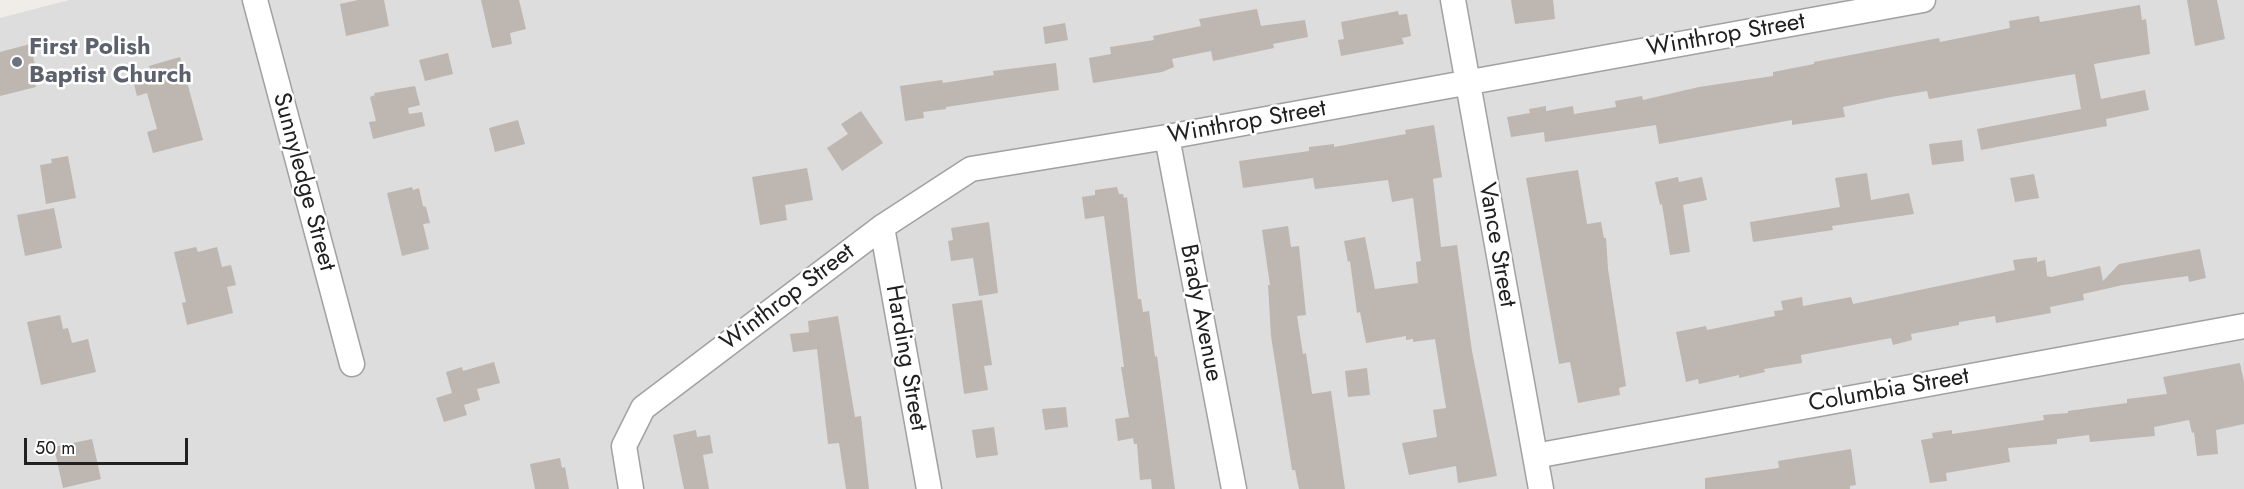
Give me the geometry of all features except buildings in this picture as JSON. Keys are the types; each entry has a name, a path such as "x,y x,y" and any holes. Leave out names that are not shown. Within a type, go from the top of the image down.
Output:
{"street":[{"name":"Sunnyledge Street","path":"255,0 352,364"},
{"name":"Vance Street","path":"1453,0 1541,489"},
{"name":"Winthrop Street","path":"631,489 624,446 643,408 882,227 970,169 1467,84 1923,0"},
{"name":"Brady Avenue","path":"1167,137 1234,489"},
{"name":"Harding Street","path":"882,227 929,489"},
{"name":"Columbia Street","path":"1535,456 2244,326"}],"shaded area":[{"path":"69,0 2244,0 2244,489 0,489 0,18"}],"place":[{"name":"First Polish Baptist Church","path":"17,62"}]}
